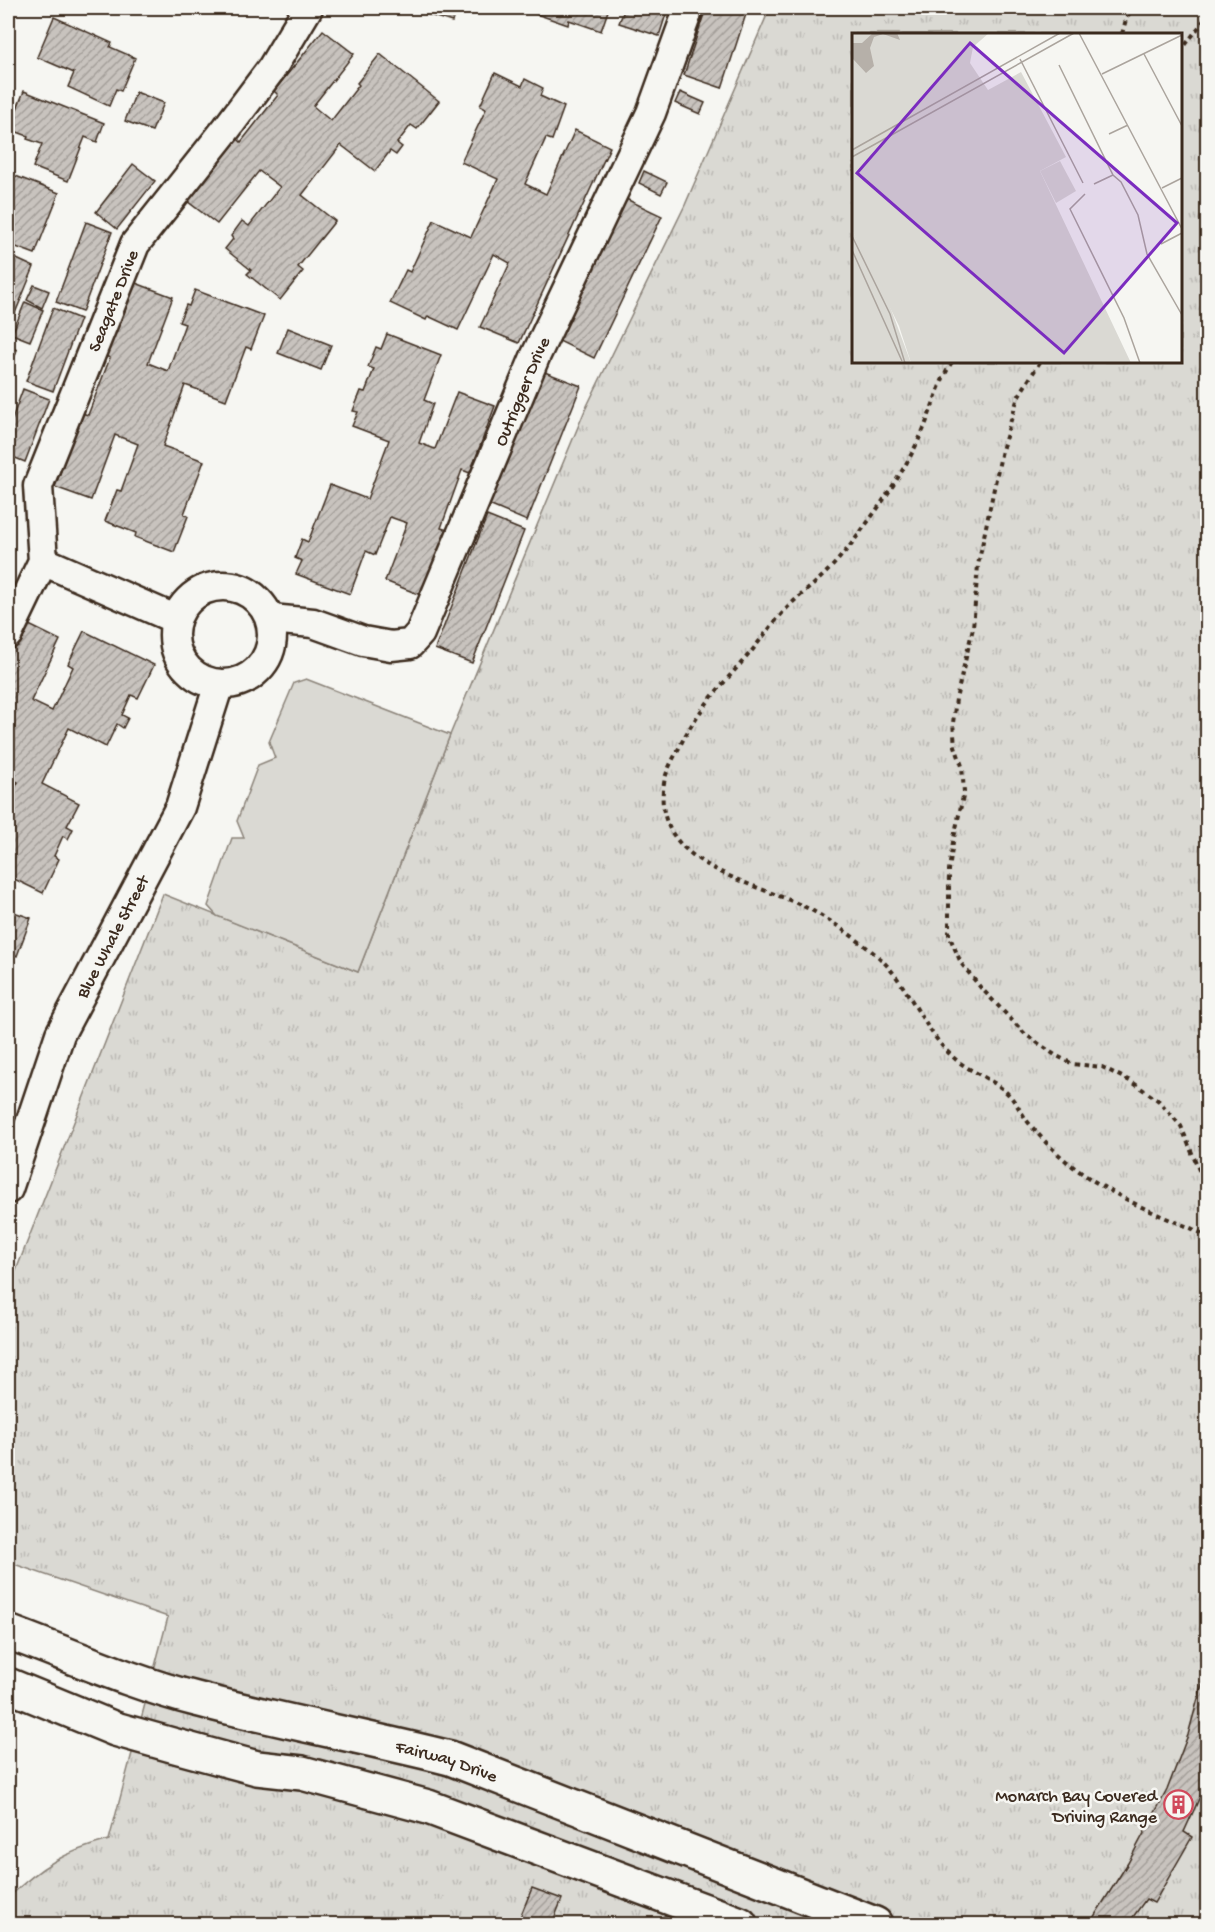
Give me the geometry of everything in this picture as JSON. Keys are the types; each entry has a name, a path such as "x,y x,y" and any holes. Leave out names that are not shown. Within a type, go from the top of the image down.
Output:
{"street":[{"name":"Seagate Drive","path":"8,634 43,561 38,486 135,244 272,68 308,8"},
{"name":"Outrigger Drive","path":"271,619 313,623 363,641 391,646 410,644 420,633 535,357 651,113 688,8"},
{"path":"43,561 175,619"},
{"path":"221,585 237,587 252,594 264,605 271,619 273,636 270,652 262,666 250,677 235,683 219,684 202,680 189,670 178,656 174,640 175,619 192,596 206,588 221,585"},
{"name":"Blue Whale Street","path":"8,1189 60,1034 180,807 219,684"},
{"name":"Fairway Drive","path":"8,1632 156,1687 196,1699 450,1758 875,1924"},
{"path":"8,1685 115,1728 172,1745 257,1768 302,1773 428,1807 740,1924"}],"path":[{"path":"1122,33 1127,16 1135,8"},
{"path":"1182,49 1208,15"},
{"path":"951,363 945,373 913,452 866,525 832,567 773,623 695,717 664,780 663,799 666,820 675,837 689,852 708,865 742,883 800,904 827,918 877,955 897,975 926,1027 953,1058 1010,1095 1043,1141 1062,1159 1111,1191 1167,1218 1189,1225 1207,1237"},
{"path":"1039,363 1018,397 1002,450 978,565 973,628 952,723 955,746 962,766 964,792 952,842 949,870 949,934 961,963 1025,1034 1055,1055 1073,1064 1102,1067 1132,1082 1159,1101 1181,1126 1201,1175 1206,1203 1207,1237"}],"green space":[{"path":"770,8 1207,8 1207,1924 8,1924 8,1898 31,1877 66,1855 109,1840 168,1617 8,1562 8,1291 163,894 358,972 450,735 585,410 685,205"},
{"path":"306,679 450,735 358,972 217,916 208,906 232,838 244,838 237,821 258,765 275,758 269,742 294,683"}],"building":[{"path":"407,8 456,8 452,22"},
{"path":"526,8 609,8 601,31 569,20 568,25 525,10"},
{"path":"625,8 668,8 659,36 619,23"},
{"path":"706,8 748,8 722,88 684,75"},
{"path":"54,17 112,43 110,47 135,58 121,91 116,89 109,106 68,87 74,73 37,57"},
{"path":"323,30 354,54 313,106 331,121 380,54 439,101 417,129 411,125 397,143 402,147 396,155 390,151 375,171 341,145 302,195 335,221 298,267 303,271 280,300 247,274 251,270 225,249 242,221 249,226 280,187 259,171 217,224 187,201 237,138 241,142 278,95 274,91"},
{"path":"495,73 522,86 525,79 543,88 540,96 564,107 552,140 546,138 525,184 546,194 575,130 610,147 519,343 480,327 510,263 494,254 458,330 428,316 426,320 390,303 406,270 410,272 434,220 471,237 498,179 461,162 486,109 480,106"},
{"path":"24,91 104,123 97,142 85,137 68,181 33,167 42,144 9,129"},
{"path":"136,92 164,103 152,131 125,121"},
{"path":"680,92 705,103 700,114 675,103"},
{"path":"133,164 155,181 117,229 96,212"},
{"path":"644,171 667,182 661,194 639,183"},
{"path":"8,173 59,193 35,254 8,244"},
{"path":"624,198 662,216 594,358 557,340"},
{"path":"86,222 112,232 82,312 56,302"},
{"path":"8,255 34,267 9,328 8,328"},
{"path":"133,282 173,297 148,363 168,371 185,324 179,322 195,290 264,316 251,349 246,347 226,400 185,385 163,446 204,461 184,514 188,516 174,552 135,537 136,533 105,521 117,490 121,491 138,444 115,435 91,500 55,487 82,413 88,415 110,358 105,356"},
{"path":"34,285 49,291 42,308 27,300"},
{"path":"25,302 43,310 30,341 12,334"},
{"path":"53,308 80,319 53,391 26,381"},
{"path":"288,328 331,345 321,370 278,353"},
{"path":"387,334 441,355 424,400 433,404 419,443 435,449 457,392 495,406 470,473 462,470 441,528 448,530 423,596 385,581 407,523 390,517 375,555 366,551 350,594 296,574 302,561 295,558 302,539 308,542 330,485 367,499 389,440 352,426 358,412 353,411 361,391 365,392 374,369 368,367 376,347 381,349"},
{"path":"8,346 17,350 8,373"},
{"path":"542,371 581,386 527,521 489,505"},
{"path":"23,389 49,399 25,462 8,455 8,430"},
{"path":"487,516 524,531 472,663 435,649"},
{"path":"25,623 60,640 31,701 52,711 73,667 68,664 84,631 154,665 138,698 131,695 122,715 128,718 123,728 117,724 106,747 69,728 42,784 79,803 67,826 73,829 68,839 63,836 54,856 59,859 43,893 8,876 8,803 18,782 8,777 8,658"},
{"path":"8,910 31,918 17,956 13,954 8,971"},
{"name":"Monarch Bay Covered Driving Range","path":"1208,1662 1208,1779 1184,1832 1192,1837 1154,1903 1146,1899 1128,1924 1092,1924 1090,1923 1128,1863 1167,1790 1188,1735"},
{"path":"532,1888 562,1899 552,1924 531,1924 519,1920"}],"place":[{"name":"Monarch Bay Covered Driving Range","path":"1178,1805"}]}
